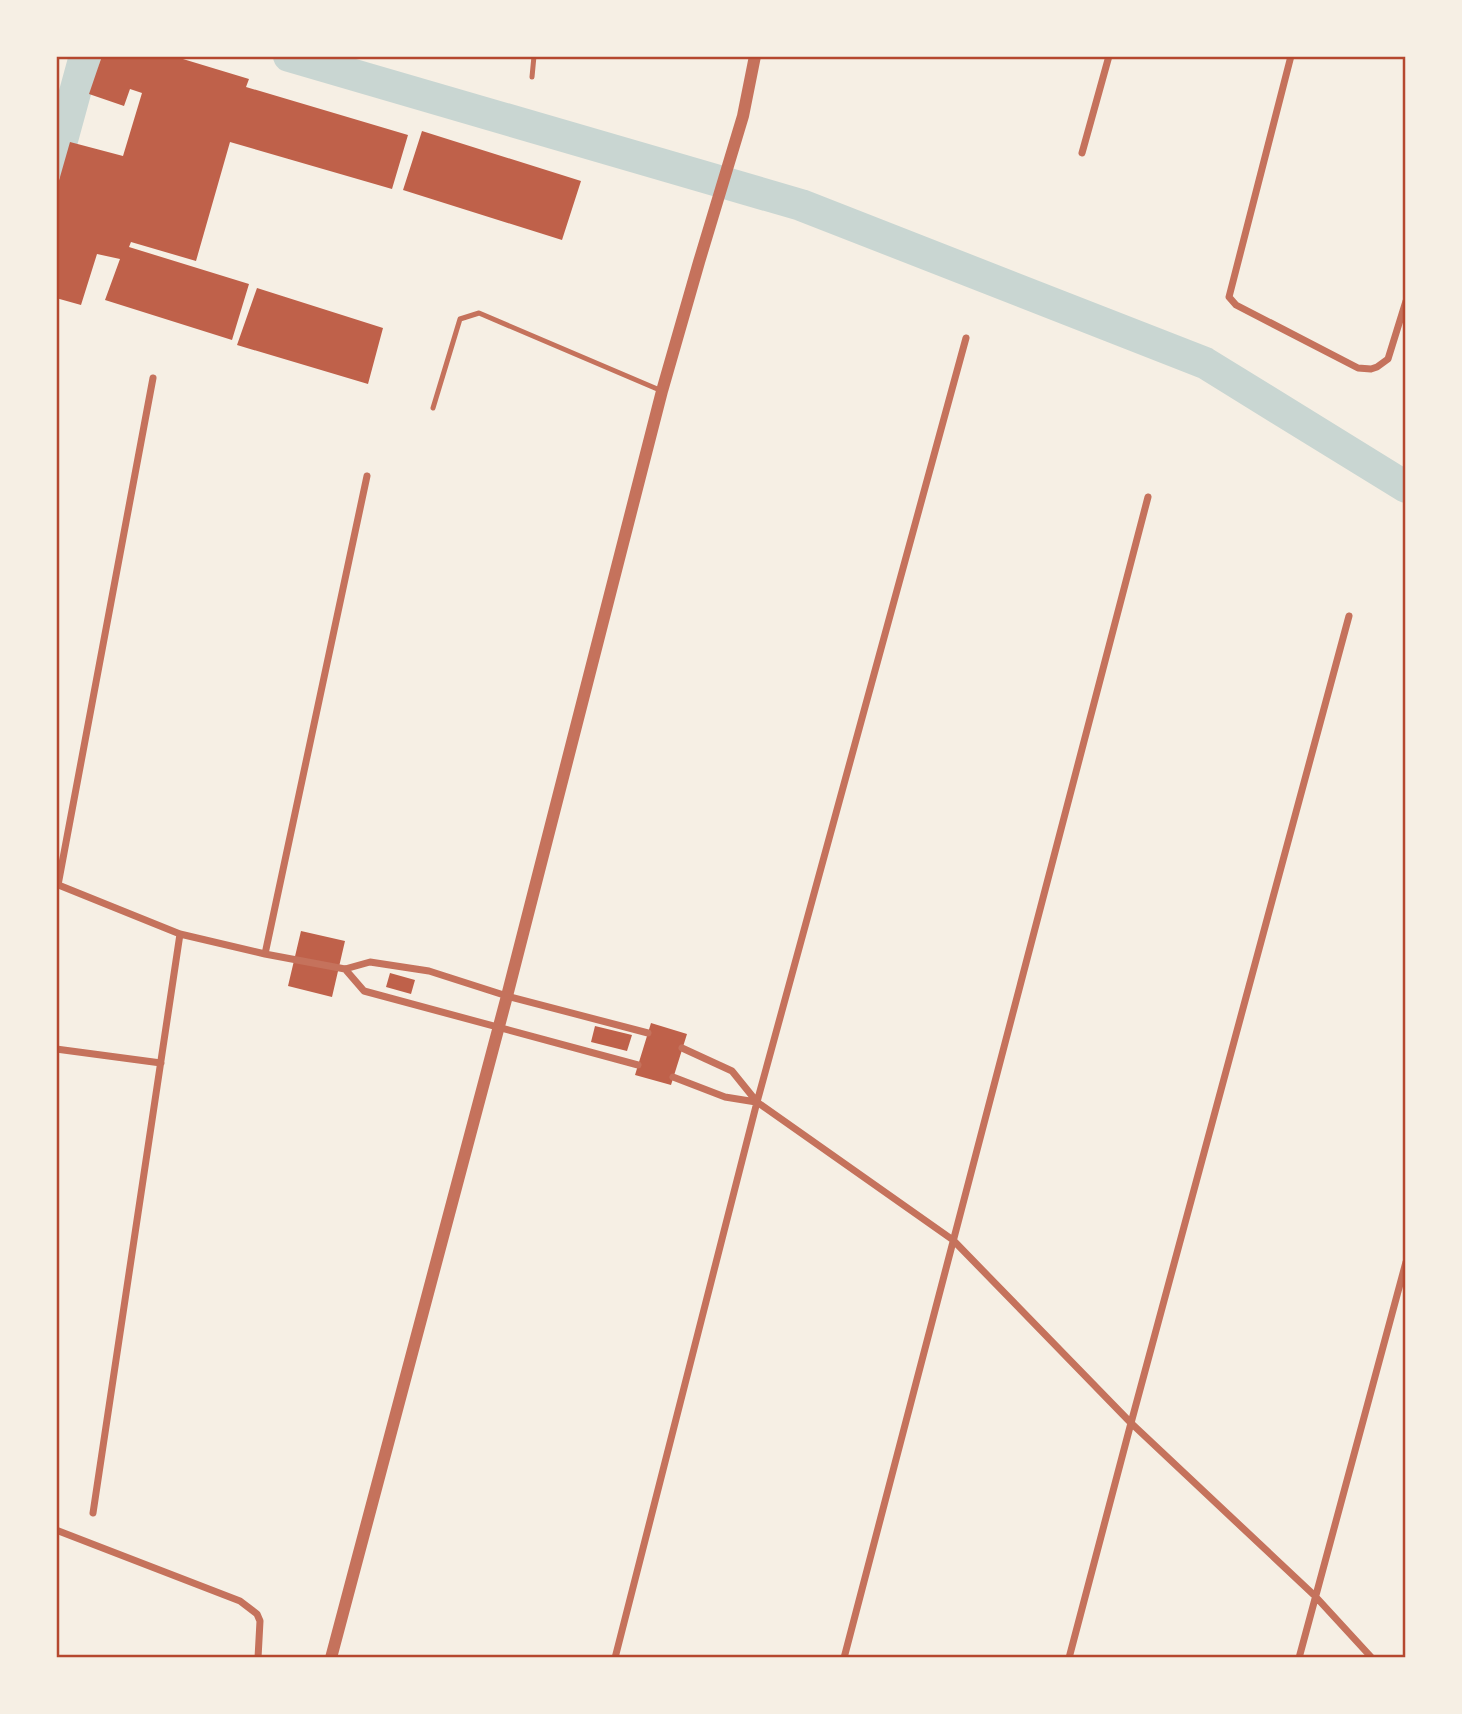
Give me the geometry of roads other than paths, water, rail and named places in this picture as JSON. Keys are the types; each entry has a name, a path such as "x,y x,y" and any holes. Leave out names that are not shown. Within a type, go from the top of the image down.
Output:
{"street":[{"path":"331,1658 499,1027 662,390 743,116 755,56"},
{"path":"1082,153 1109,56"},
{"path":"1291,56 1229,297 1236,305 1358,368 1371,369 1388,359 1406,301"},
{"path":"615,1658 757,1102 966,338"},
{"path":"153,378 57,884 180,934 345,969 370,962 429,971 507,996 648,1033"},
{"path":"265,954 367,476"},
{"path":"844,1658 1148,497"},
{"path":"1069,1658 1349,616"},
{"path":"93,1513 180,934"},
{"path":"345,969 364,991 638,1065"},
{"path":"682,1048 732,1071 757,1102 953,1240 1130,1423 1315,1596 1373,1658"},
{"path":"56,1049 161,1063"},
{"path":"673,1077 725,1097 757,1102"},
{"path":"1299,1658 1406,1262"},
{"path":"56,1530 240,1601 257,1614 260,1621 258,1658"}],"lane":[{"path":"532,77 534,56"},
{"path":"433,408 460,318 479,313 662,390"}],"waterway":[{"path":"56,162 85,56"},
{"path":"289,56 801,205 1205,363 1406,487"}]}
